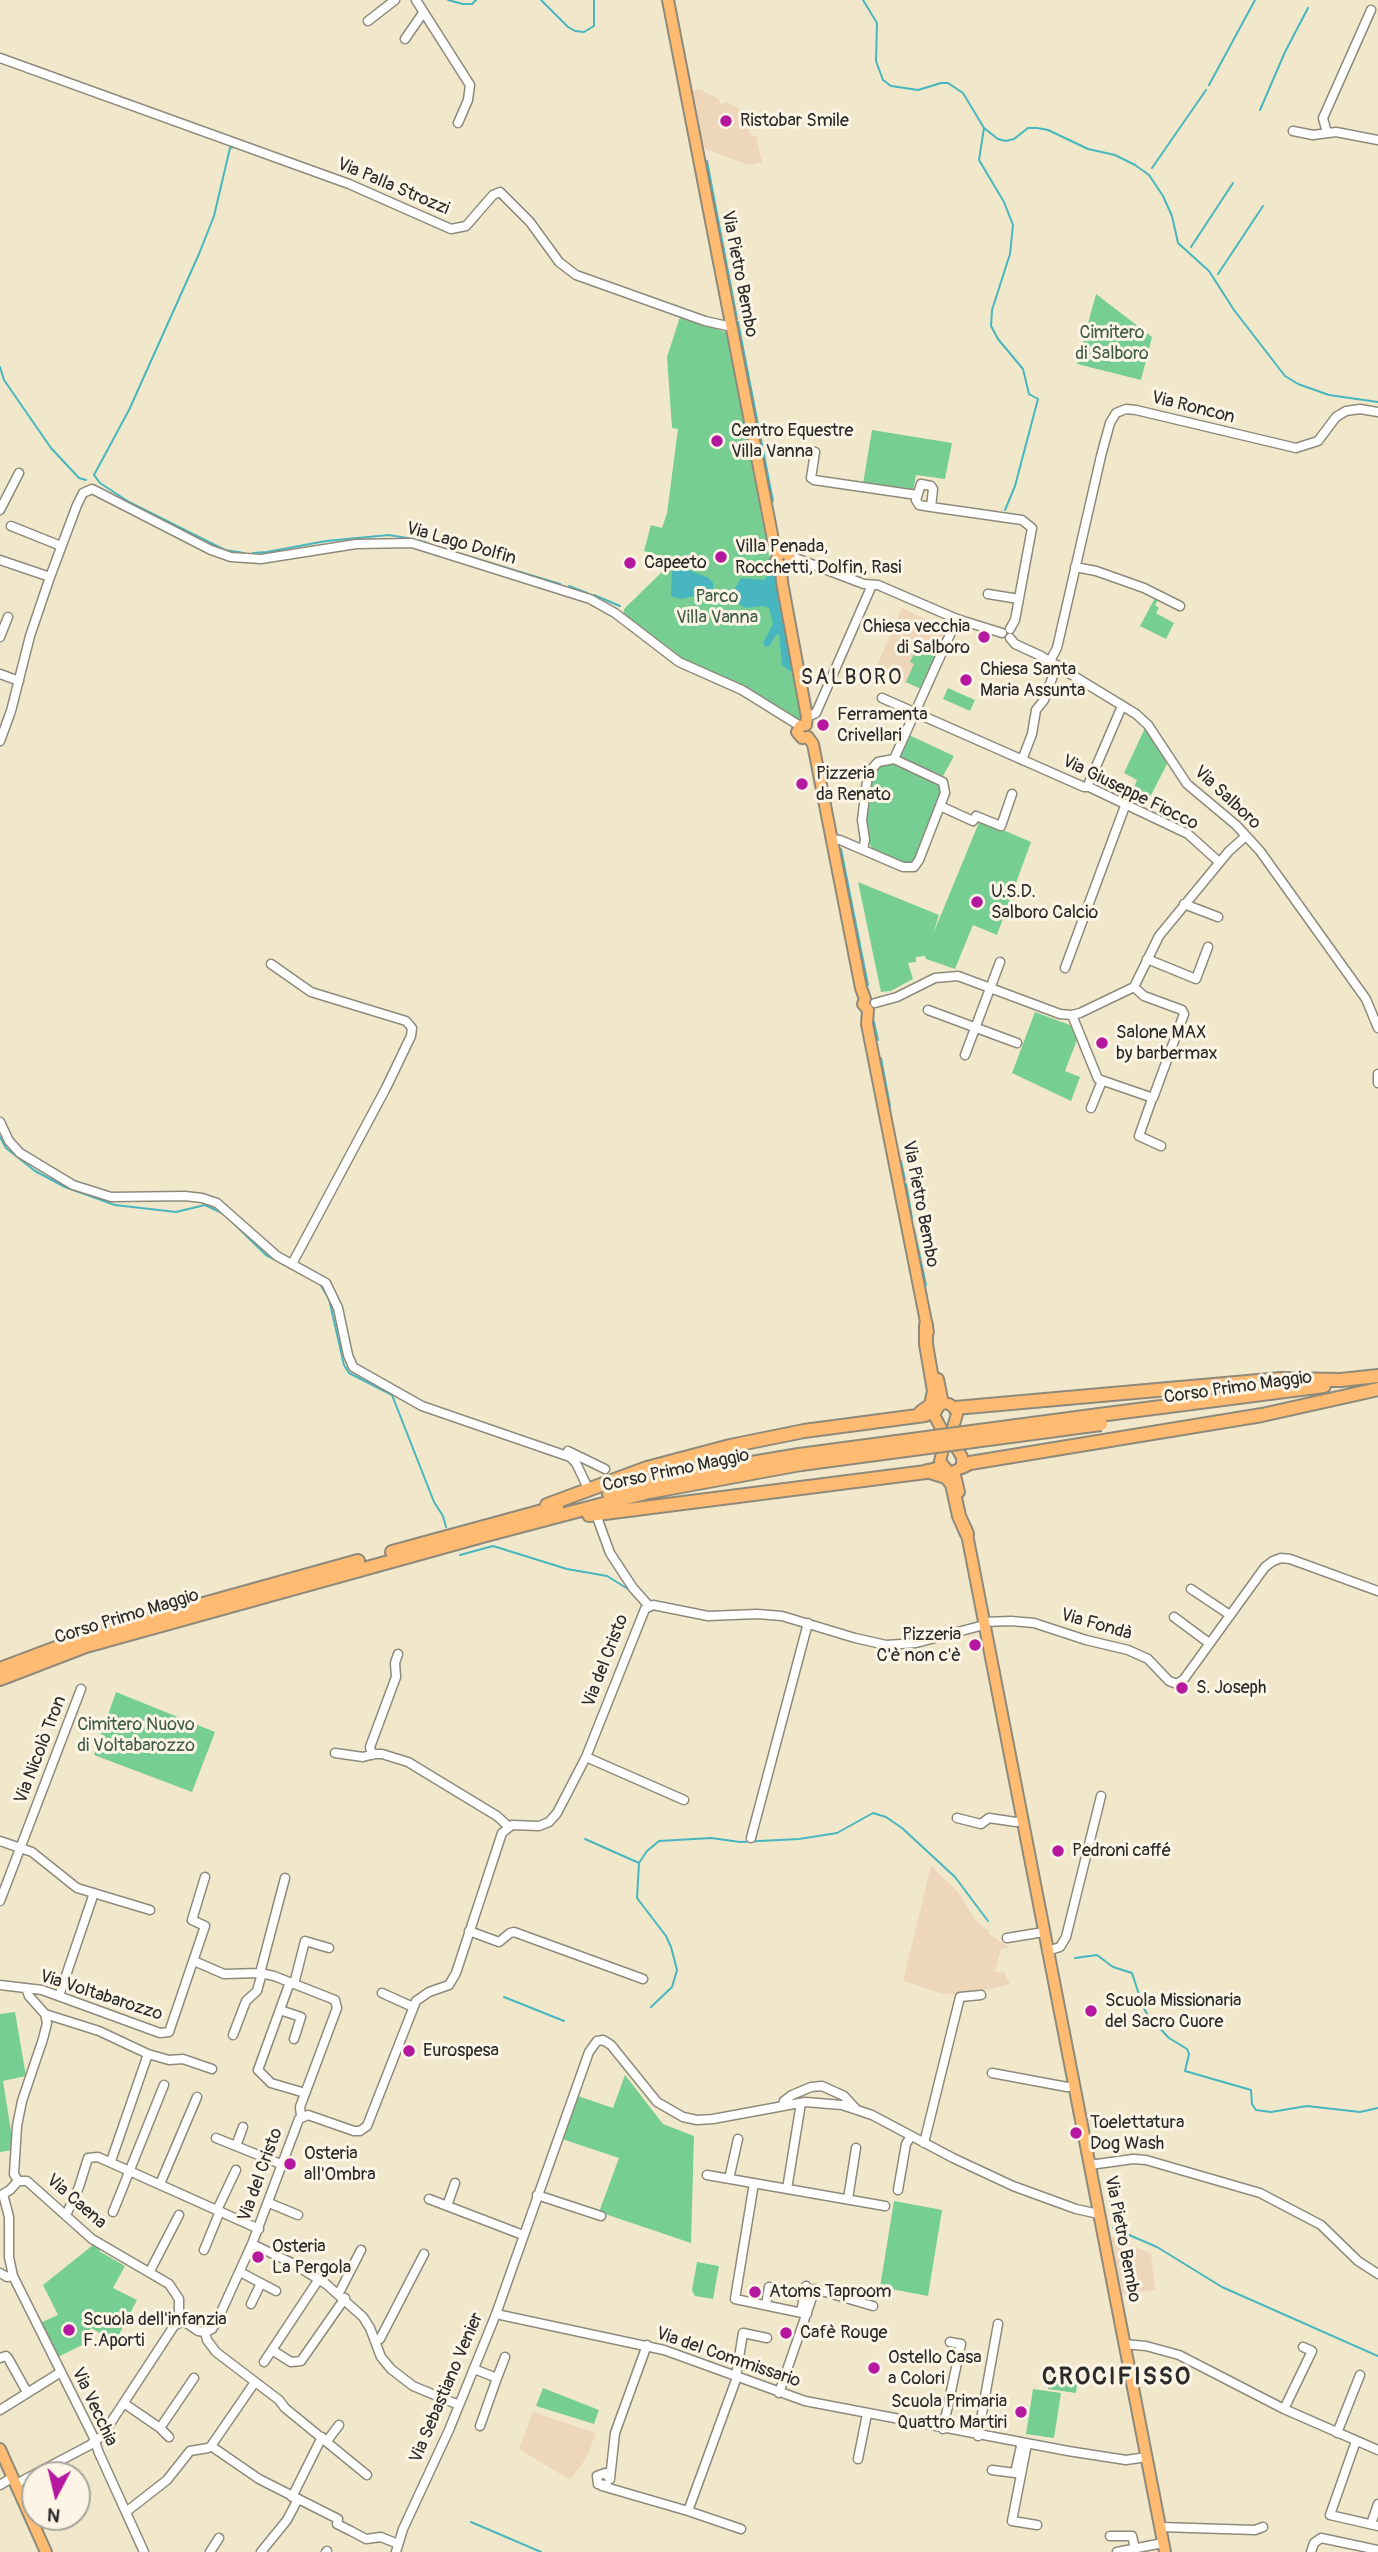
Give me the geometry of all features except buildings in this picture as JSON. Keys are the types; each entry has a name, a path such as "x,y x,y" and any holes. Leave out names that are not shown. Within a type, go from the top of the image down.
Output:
{"highway":[{"path":"918,1414 931,1405 934,1391 926,1344 926,1325"},
{"path":"507,1520 528,1510 559,1502 666,1462 779,1435 925,1415 944,1407 1274,1380 1378,1377"},
{"name":"Corso Primo Maggio","path":"1100,1420 1378,1377"},
{"path":"533,1522 953,1468 1250,1417 1378,1387"},
{"name":"Corso Primo Maggio","path":"0,1669 85,1637 507,1520 678,1477 1100,1420 1378,1387"},
{"name":"Corso Primo Maggio","path":"0,1679 86,1646 533,1522 649,1492 800,1459"},
{"path":"927,1471 946,1477 952,1485 959,1516 967,1534"}],"main road":[{"name":"Via Pietro Bembo","path":"668,0 693,154 732,327 774,540 785,560 805,726 813,744 861,988 869,1004 867,1024 926,1325 944,1407 957,1417 952,1431 954,1444 962,1457 953,1468"},
{"name":"Via Pietro Bembo","path":"944,1407 935,1419 942,1430 944,1446 940,1461 953,1468 967,1534 1164,2548"},
{"path":"0,2449 47,2552"}],"street":[{"path":"368,21 395,0"},
{"path":"416,0 470,85 468,100 458,123"},
{"path":"1327,133 1323,118 1371,10"},
{"path":"405,39 423,13"},
{"name":"Via Palla Strozzi","path":"0,58 349,184 451,229 466,226 493,195 500,192 530,222 559,262 576,275 716,325 732,327"},
{"path":"1293,131 1378,140"},
{"name":"Via Roncon","path":"1022,760 1032,734 1036,710 1044,700 1054,663 1112,417 1120,411 1136,410 1296,448 1318,441 1336,417 1346,411 1360,409 1378,412"},
{"path":"811,452 815,452 811,478 814,480 917,495"},
{"path":"0,510 19,472"},
{"path":"931,507 933,489 921,484 917,503 931,507 1022,520 1032,528 1015,620 1007,633"},
{"name":"Via Lago Dolfin","path":"61,546 81,496 92,489 211,550 231,557 261,559 356,544 412,543 590,599 614,613 679,662 742,690 805,726"},
{"path":"0,741 30,636 61,546 11,526"},
{"name":"Via Salboro","path":"785,560 805,563 872,585 957,619 1007,633 1015,643 1054,663 1136,714 1154,730 1172,764 1187,784 1247,836 1359,988 1372,1010 1378,1028"},
{"path":"0,561 50,577"},
{"path":"1075,567 1096,571 1144,588 1180,606"},
{"path":"805,726 816,713 872,585"},
{"path":"988,594 1019,599"},
{"path":"0,637 8,617"},
{"path":"894,759 957,619"},
{"path":"0,674 19,681"},
{"name":"Via Giuseppe Fiocco","path":"882,698 1089,787 1188,834 1219,862"},
{"path":"1089,787 1088,783 1122,706"},
{"path":"831,839 863,849 902,867 914,867 940,806 946,788 943,782 894,759 878,762 869,772 863,805 863,849"},
{"path":"940,806 973,821 976,816 1001,826 1012,794"},
{"path":"1065,968 1125,806"},
{"path":"869,1004 890,1000 935,978 946,976 967,979 1060,1014 1072,1015 1134,987 1159,936 1219,862 1247,836"},
{"path":"1184,904 1218,917"},
{"path":"1147,960 1196,979 1208,947"},
{"path":"965,1055 1000,962"},
{"path":"271,964 311,992 406,1021 412,1028 386,1088 292,1264"},
{"path":"1134,987 1140,993 1179,1009 1184,1014 1139,1136 1161,1146"},
{"path":"928,1010 1017,1043"},
{"path":"1072,1015 1096,1074 1102,1081 1152,1099"},
{"path":"1378,1074 1378,1083"},
{"path":"1091,1108 1102,1081"},
{"path":"0,1122 9,1141 19,1153 73,1185 111,1197 202,1198 217,1203 259,1241 326,1283 338,1308 353,1367 422,1406 570,1457 576,1463 586,1484"},
{"path":"511,1436 525,1437 566,1450 605,1469"},
{"path":"598,1520 610,1553 633,1588 649,1606"},
{"name":"Via Fondà","path":"984,1624 1034,1623 1128,1650 1148,1659 1168,1681 1177,1685 1265,1567 1281,1558 1378,1591"},
{"path":"1191,1590 1230,1615"},
{"name":"Via del Cristo","path":"508,1826 539,1826 549,1822 564,1803 586,1757 642,1614 649,1606 708,1616 771,1614 864,1640 902,1645 984,1624"},
{"path":"1174,1617 1209,1643"},
{"path":"751,1839 808,1623"},
{"path":"372,1755 370,1747 396,1677 395,1663 398,1654"},
{"name":"Via Nicolò Tron","path":"0,1901 81,1689"},
{"path":"335,1753 363,1758 372,1755 395,1757 421,1769 497,1816 508,1826 499,1839 456,1973 449,1985 421,1996 413,2007 382,1993"},
{"path":"586,1757 684,1800"},
{"path":"1047,1951 1060,1947 1066,1937 1101,1796"},
{"path":"957,1818 981,1824 989,1818 1022,1821"},
{"path":"0,1841 36,1855 75,1886 150,1910"},
{"name":"Via Voltabarozzo","path":"0,1985 42,1990 165,2034 172,2028 204,1931 203,1923 192,1920 205,1877"},
{"path":"233,2035 246,2001 257,1991 285,1878"},
{"path":"59,1996 94,1893"},
{"path":"469,1931 499,1942 514,1933 643,1979"},
{"path":"1007,1938 1044,1932"},
{"path":"305,2093 265,2080 258,2067 292,1983 305,1941 329,1948"},
{"path":"194,1961 229,1975 261,1973 332,1998 337,2003 299,2110 301,2116"},
{"path":"26,1988 29,1996 45,2014 99,2031 148,2054 169,2060 183,2059 212,2069"},
{"path":"924,2143 960,1997 981,1995"},
{"name":"Via del Cristo","path":"205,2332 212,2329 218,2321 240,2272 301,2116 308,2115 354,2131 360,2131 367,2126 413,2007"},
{"path":"280,2010 302,2013 294,2039"},
{"name":"Via Caena","path":"18,2181 14,2176 17,2126 22,2101 44,2039 47,2023 45,2014"},
{"name":"Via Sebastiano Venier","path":"397,2548 496,2314 589,2052 599,2040 616,2050 657,2102 683,2117 713,2119 801,2103 830,2103 856,2109 1013,2186 1076,2209 1099,2214"},
{"path":"111,2161 148,2054"},
{"path":"992,2073 1074,2086"},
{"path":"113,2212 164,2085"},
{"name":"Via Sebastiano Venier","path":"783,2105 792,2095 811,2087 822,2086 852,2101 856,2109"},
{"path":"160,2184 197,2097"},
{"path":"787,2189 801,2103"},
{"path":"236,2146 243,2127"},
{"path":"898,2190 906,2144 911,2136"},
{"path":"216,2138 283,2165"},
{"path":"729,2179 738,2139"},
{"path":"848,2200 856,2148"},
{"path":"65,2216 79,2187 88,2158 98,2157 259,2229"},
{"path":"1090,2165 1133,2158 1146,2160 1260,2193 1321,2225 1358,2261 1378,2274"},
{"path":"204,2249 236,2170"},
{"path":"707,2175 885,2206"},
{"name":"Via Caena","path":"2,2193 10,2190 18,2181 27,2181 92,2239 169,2284 178,2295 179,2323"},
{"path":"447,2206 455,2183"},
{"path":"754,2183 735,2299 804,2313"},
{"name":"Via Vecchia","path":"2,2193 9,2217 9,2257 13,2276 95,2442 144,2552"},
{"path":"537,2194 601,2216"},
{"path":"429,2199 523,2235"},
{"path":"269,2203 298,2215"},
{"path":"150,2271 179,2215"},
{"path":"252,2244 319,2279 342,2296 363,2317 381,2357 391,2369 413,2386 459,2405"},
{"path":"272,2350 291,2362 301,2361 342,2296 361,2250"},
{"path":"376,2341 380,2339 424,2254"},
{"path":"240,2272 276,2291"},
{"path":"0,2273 7,2277 13,2276"},
{"path":"264,2362 319,2279"},
{"path":"251,2304 261,2283"},
{"path":"804,2313 806,2286"},
{"path":"766,2305 769,2287"},
{"path":"779,2393 804,2313 816,2289 873,2306"},
{"name":"Via del Commissario","path":"496,2314 680,2354 805,2401 1024,2444 1126,2460 1147,2457"},
{"path":"0,2485 95,2442 125,2404 174,2326 186,2322 198,2331 205,2332 207,2340 216,2352 367,2475"},
{"path":"978,2436 998,2324"},
{"path":"688,2511 736,2376 743,2333 767,2338"},
{"path":"943,2428 961,2344 950,2342"},
{"path":"1124,2344 1146,2346 1179,2355 1284,2409 1378,2450"},
{"path":"607,2482 615,2433 647,2345"},
{"path":"1284,2409 1312,2351 1303,2347"},
{"path":"3,2357 27,2392"},
{"path":"480,2426 505,2357"},
{"path":"474,2369 497,2378"},
{"path":"0,2410 61,2372"},
{"path":"1337,2433 1360,2375"},
{"path":"160,2427 194,2378"},
{"path":"126,2512 167,2480 190,2451 211,2446 255,2382"},
{"path":"125,2404 160,2427 169,2437"},
{"path":"858,2459 867,2414"},
{"path":"261,2552 287,2520 324,2439 339,2425"},
{"path":"1356,2441 1330,2515 1374,2525 1378,2504"},
{"path":"992,2470 1016,2473 1024,2444"},
{"path":"1024,2444 1012,2521 1037,2525"},
{"path":"211,2446 259,2479 338,2519 337,2524 366,2539 381,2537 397,2548"},
{"path":"610,2460 596,2480 607,2482 615,2491 741,2529"},
{"path":"1160,2527 1255,2530 1263,2527"},
{"path":"1110,2536 1132,2536 1135,2549"},
{"path":"210,2552 219,2538"},
{"path":"1311,2552 1314,2543 1321,2538 1378,2550"},
{"path":"1117,2552 1164,2548"}],"shaded area":[{"path":"699,89 719,99 720,104 726,102 746,112 751,136 756,136 762,162 749,165 705,149 691,91"},
{"path":"902,608 948,629 921,689 875,670"},
{"path":"931,1866 957,1891 977,1922 1010,1948 1001,1949 995,1972 1004,1972 1010,1984 963,1995 941,1993 903,1981"},
{"path":"1110,2236 1151,2254 1155,2290 1120,2295"},
{"path":"533,2412 596,2433 587,2457 570,2480 519,2449"}],"green space":[{"name":"Cimitero di Salboro","path":"1096,294 1152,337 1141,380 1077,364"},
{"name":"Parco Villa Vanna","path":"680,317 726,332 770,560 776,576 804,713 800,720 739,687 687,664 623,616 624,609 670,564 657,555 644,551 651,525 662,528 667,513 678,429 672,428 667,357"},
{"path":"872,430 952,443 945,479 916,475 913,492 863,484"},
{"path":"1155,598 1158,600 1155,605 1159,608 1156,613 1174,623 1166,639 1140,626"},
{"path":"917,647 936,656 921,689 906,682 914,664 910,662"},
{"path":"948,688 975,700 970,711 943,699"},
{"path":"1145,728 1167,764 1147,803 1131,795 1137,780 1124,773"},
{"path":"909,735 954,756 943,776 900,757"},
{"path":"891,762 941,785 942,791 912,864 904,864 872,849 868,839 866,807 872,773 879,765"},
{"path":"980,820 1031,842 997,935 973,925 955,969 926,959 925,956 916,957 916,962 908,963 913,979 891,991 881,992 858,882 939,915 933,934"},
{"path":"1035,1012 1070,1025 1077,1040 1065,1071 1080,1077 1071,1101 1012,1073"},
{"name":"Cimitero Nuovo di Voltabarozzo","path":"116,1692 215,1732 192,1792 94,1755"},
{"path":"15,2012 26,2076 3,2081 14,2150 0,2152 0,2014"},
{"path":"625,2075 663,2124 694,2136 691,2243 599,2212 619,2158 562,2139 578,2096 613,2108"},
{"path":"894,2201 942,2210 928,2296 880,2287"},
{"path":"93,2245 125,2266 113,2288 137,2300 115,2342 91,2328 82,2345 58,2357 40,2323 58,2315 43,2285"},
{"path":"697,2262 719,2266 713,2299 695,2296 692,2290"},
{"path":"1050,2372 1078,2376 1076,2393 1048,2389"},
{"path":"543,2388 599,2410 594,2424 536,2406"},
{"path":"1033,2389 1061,2393 1054,2438 1026,2434"}],"water":[{"path":"678,566 709,578 713,589 708,593 681,599 671,596 672,571"},
{"path":"769,572 775,575 793,671 782,665 779,635 777,634 769,646 765,647 763,643 773,624 769,608 745,608 733,600 731,595 741,578 765,580"}],"waterway":[{"path":"448,0 463,4 472,4 476,0"},
{"path":"541,0 568,27 584,32 594,26 594,0"},
{"path":"863,0 877,23 876,61 883,80 891,86 918,90 948,83 963,93 984,128 998,139 1014,139 1028,128 1048,130 1088,149 1115,155 1135,165 1149,175 1163,196 1172,216 1178,243 1209,271 1234,310 1285,376 1298,384 1329,395 1378,402"},
{"path":"1209,85 1255,0"},
{"path":"1260,110 1308,8"},
{"path":"1152,168 1206,90"},
{"path":"984,128 979,160 1004,202 1013,225 1010,254 992,310 991,326 998,339 1023,369 1029,394 1038,399 1015,486 1005,510"},
{"path":"234,147 230,148 214,216 199,254 129,410 94,475 100,483 129,502 225,550 244,553"},
{"path":"707,161 737,319"},
{"path":"1191,247 1233,183"},
{"path":"1218,274 1263,206"},
{"path":"457,231 469,229 480,216"},
{"path":"536,237 554,261"},
{"path":"738,322 773,501"},
{"path":"0,367 4,380 51,448 79,478 86,480"},
{"path":"253,553 326,541 389,535 425,541"},
{"path":"461,554 560,584"},
{"path":"569,586 587,593"},
{"path":"594,595 620,606"},
{"path":"841,849 868,985"},
{"path":"874,1022 878,1040"},
{"path":"881,1058 890,1106"},
{"path":"0,1137 6,1148 35,1171 65,1187 115,1205 176,1212 205,1205 224,1214"},
{"path":"901,1161 905,1180"},
{"path":"906,1184 912,1218"},
{"path":"228,1218 266,1255 304,1275"},
{"path":"914,1229 926,1285"},
{"path":"320,1284 329,1299 344,1365 349,1373 392,1395 446,1527"},
{"path":"460,1555 493,1546 567,1569 607,1576 628,1589 640,1602"},
{"path":"585,1839 639,1863 647,1851 659,1841 711,1838 740,1842 799,1839 837,1833 873,1813 886,1817 902,1828 955,1877 988,1921"},
{"path":"639,1863 637,1898 666,1936 677,1970 672,1987 651,2007"},
{"path":"1075,1958 1097,1955 1113,1967 1132,1973 1149,2017 1169,2038 1187,2049 1189,2054 1185,2071 1251,2090 1252,2104 1256,2110 1271,2112 1307,2106 1360,2112 1378,2108"},
{"path":"504,1997 564,2021"},
{"path":"1113,2228 1157,2247 1222,2287 1378,2356"},
{"path":"471,2522 541,2552"}],"place":[{"name":"Ristobar Smile","path":"726,121"},
{"name":"Centro Equestre Villa Vanna","path":"717,441"},
{"name":"Villa Penada, Rocchetti, Dolfin, Rasi","path":"721,557"},
{"name":"Capeeto","path":"630,563"},
{"name":"Chiesa vecchia di Salboro","path":"984,637"},
{"name":"Chiesa Santa Maria Assunta","path":"966,680"},
{"name":"Ferramenta Crivellari","path":"823,725"},
{"name":"Pizzeria da Renato","path":"802,784"},
{"name":"U.S.D. Salboro Calcio","path":"977,902"},
{"name":"Salone MAX by barbermax","path":"1102,1043"},
{"name":"Pizzeria C'è non c'è","path":"975,1645"},
{"name":"S. Joseph","path":"1182,1688"},
{"name":"Pedroni caffé","path":"1058,1851"},
{"name":"Scuola Missionaria del Sacro Cuore","path":"1091,2011"},
{"name":"Eurospesa","path":"409,2051"},
{"name":"Toelettatura Dog Wash","path":"1076,2133"},
{"name":"Osteria all'Ombra","path":"290,2164"},
{"name":"Osteria La Pergola","path":"258,2257"},
{"name":"Atoms Taproom","path":"755,2292"},
{"name":"Scuola dell'infanzia F.Aporti","path":"69,2330"},
{"name":"Cafè Rouge","path":"786,2333"},
{"name":"Ostello Casa a Colori","path":"874,2368"},
{"name":"Scuola Primaria Quattro Martiri","path":"1021,2412"}],"district":[{"name":"SALBORO","path":"852,679"},
{"name":"CROCIFISSO","path":"1117,2378"}]}
